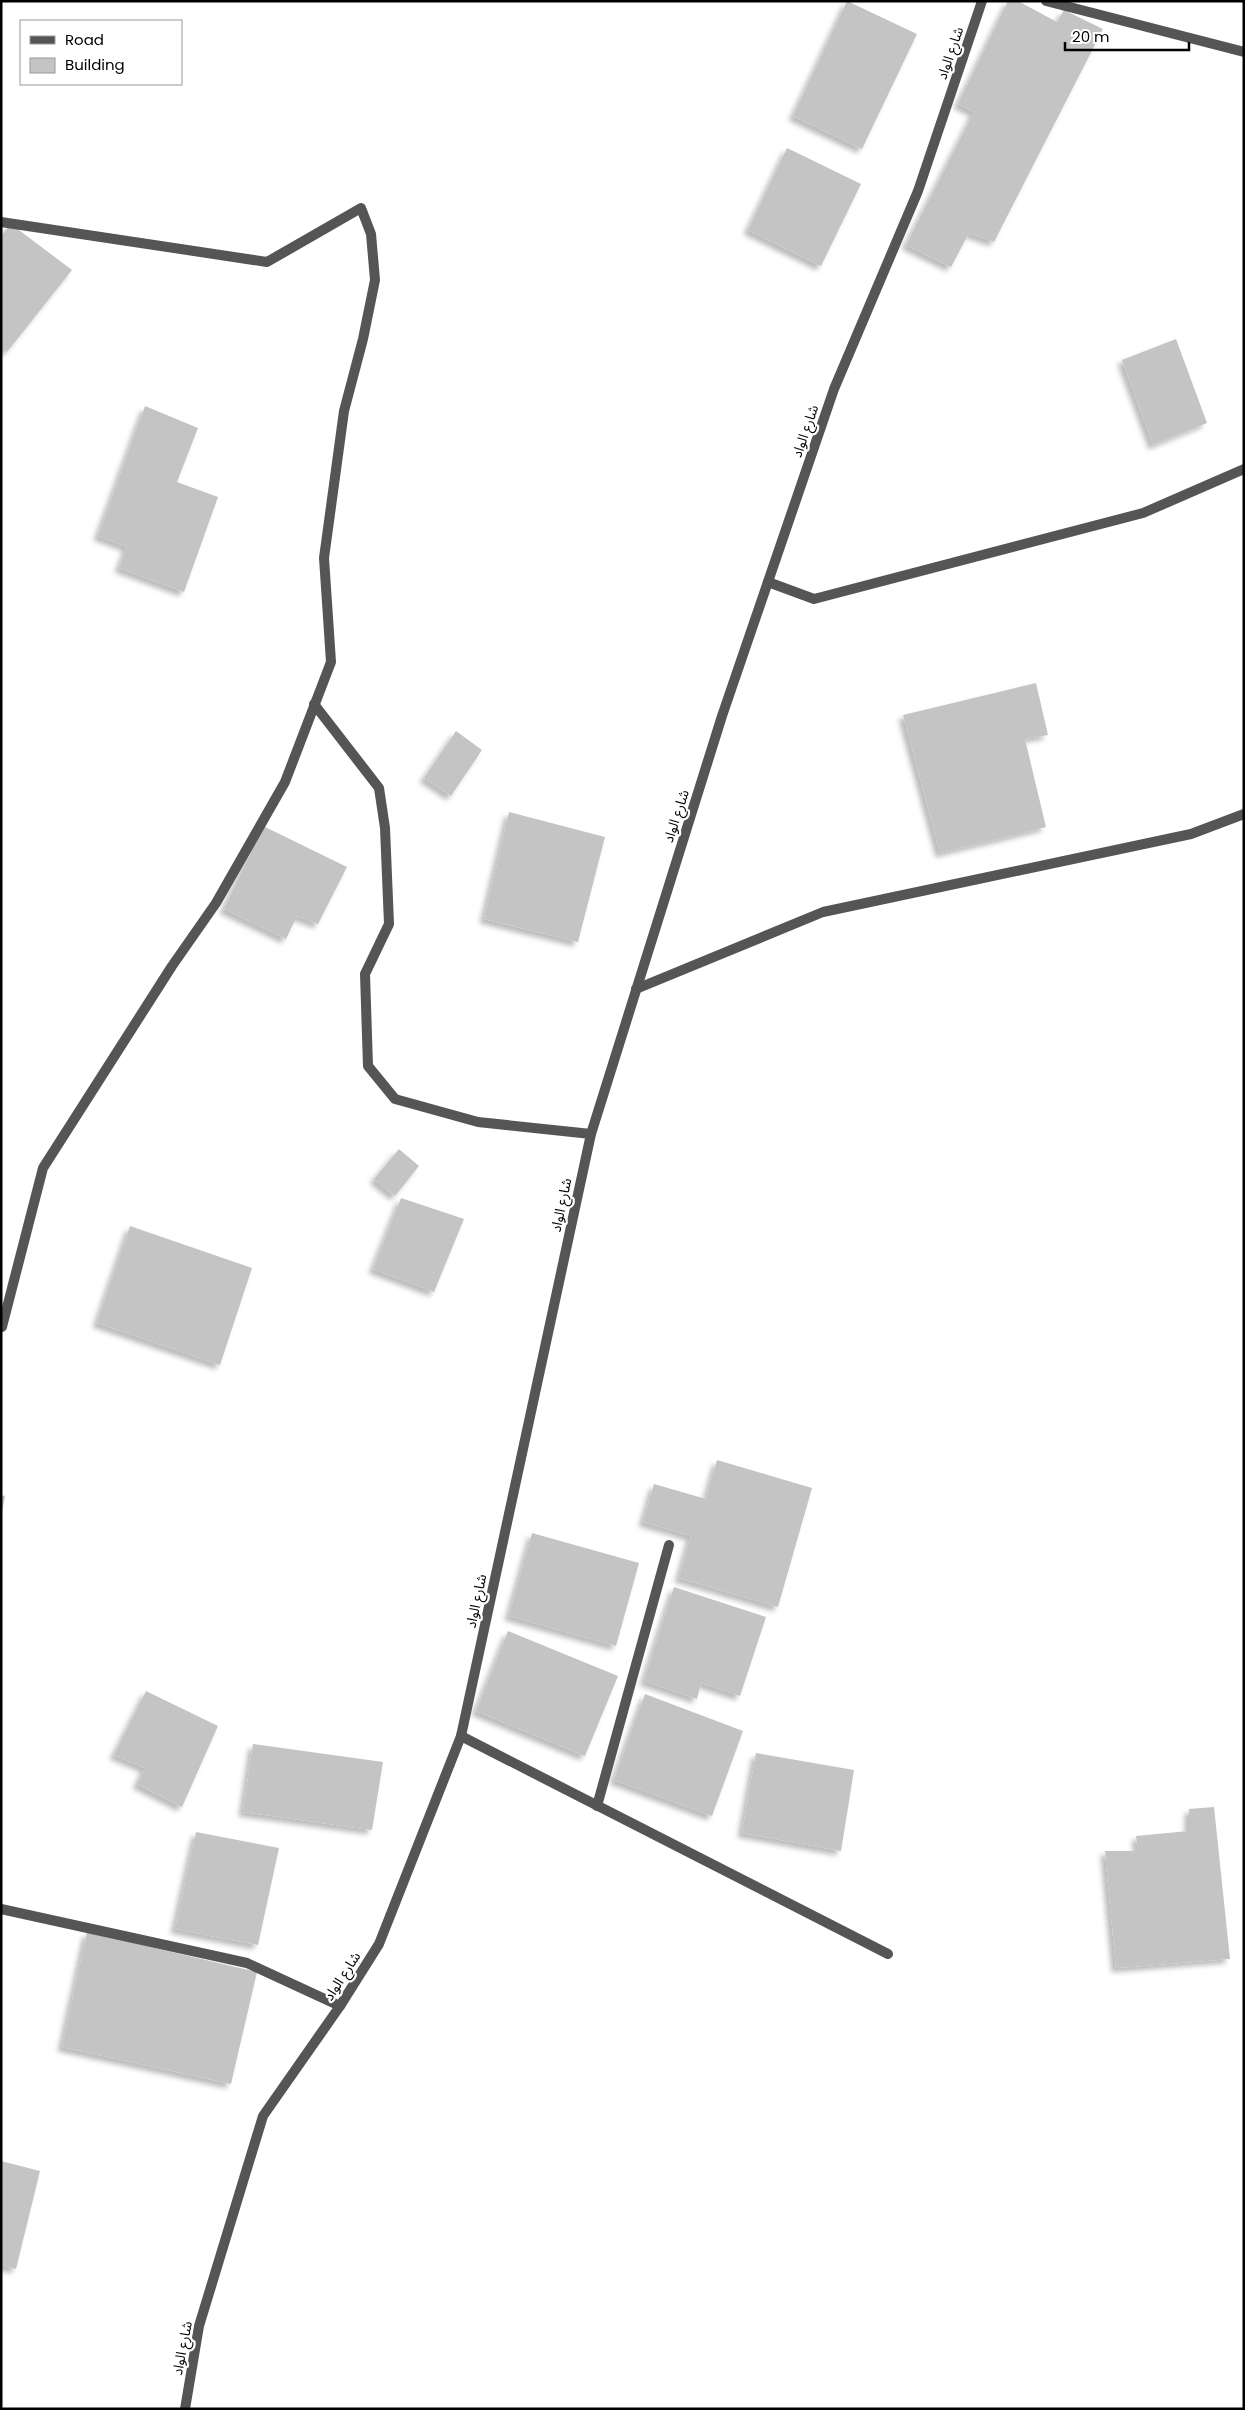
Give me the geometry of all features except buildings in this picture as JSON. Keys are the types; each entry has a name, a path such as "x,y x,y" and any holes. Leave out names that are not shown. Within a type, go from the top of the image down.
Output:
{"street":[{"name":"شارع الواد","path":"185,2409 199,2326 263,2116 340,2006 379,1944 461,1736 591,1134 722,716 834,389 918,191 982,1"},
{"path":"1046,1 1244,52"},
{"path":"1,222 267,262 361,208 371,234 375,280 363,339 344,411 324,558 331,662 285,782 216,903 172,966 43,1168 2,1327"},
{"path":"768,582 814,600 1143,513 1244,469"},
{"path":"314,704 379,788 384,828 390,924 366,974 368,1066 395,1099 478,1122 591,1134"},
{"path":"636,989 823,912 1191,834 1244,814"},
{"path":"598,1806 669,1545"},
{"path":"461,1736 888,1954"},
{"path":"1,1909 247,1963 340,2006"}]}
